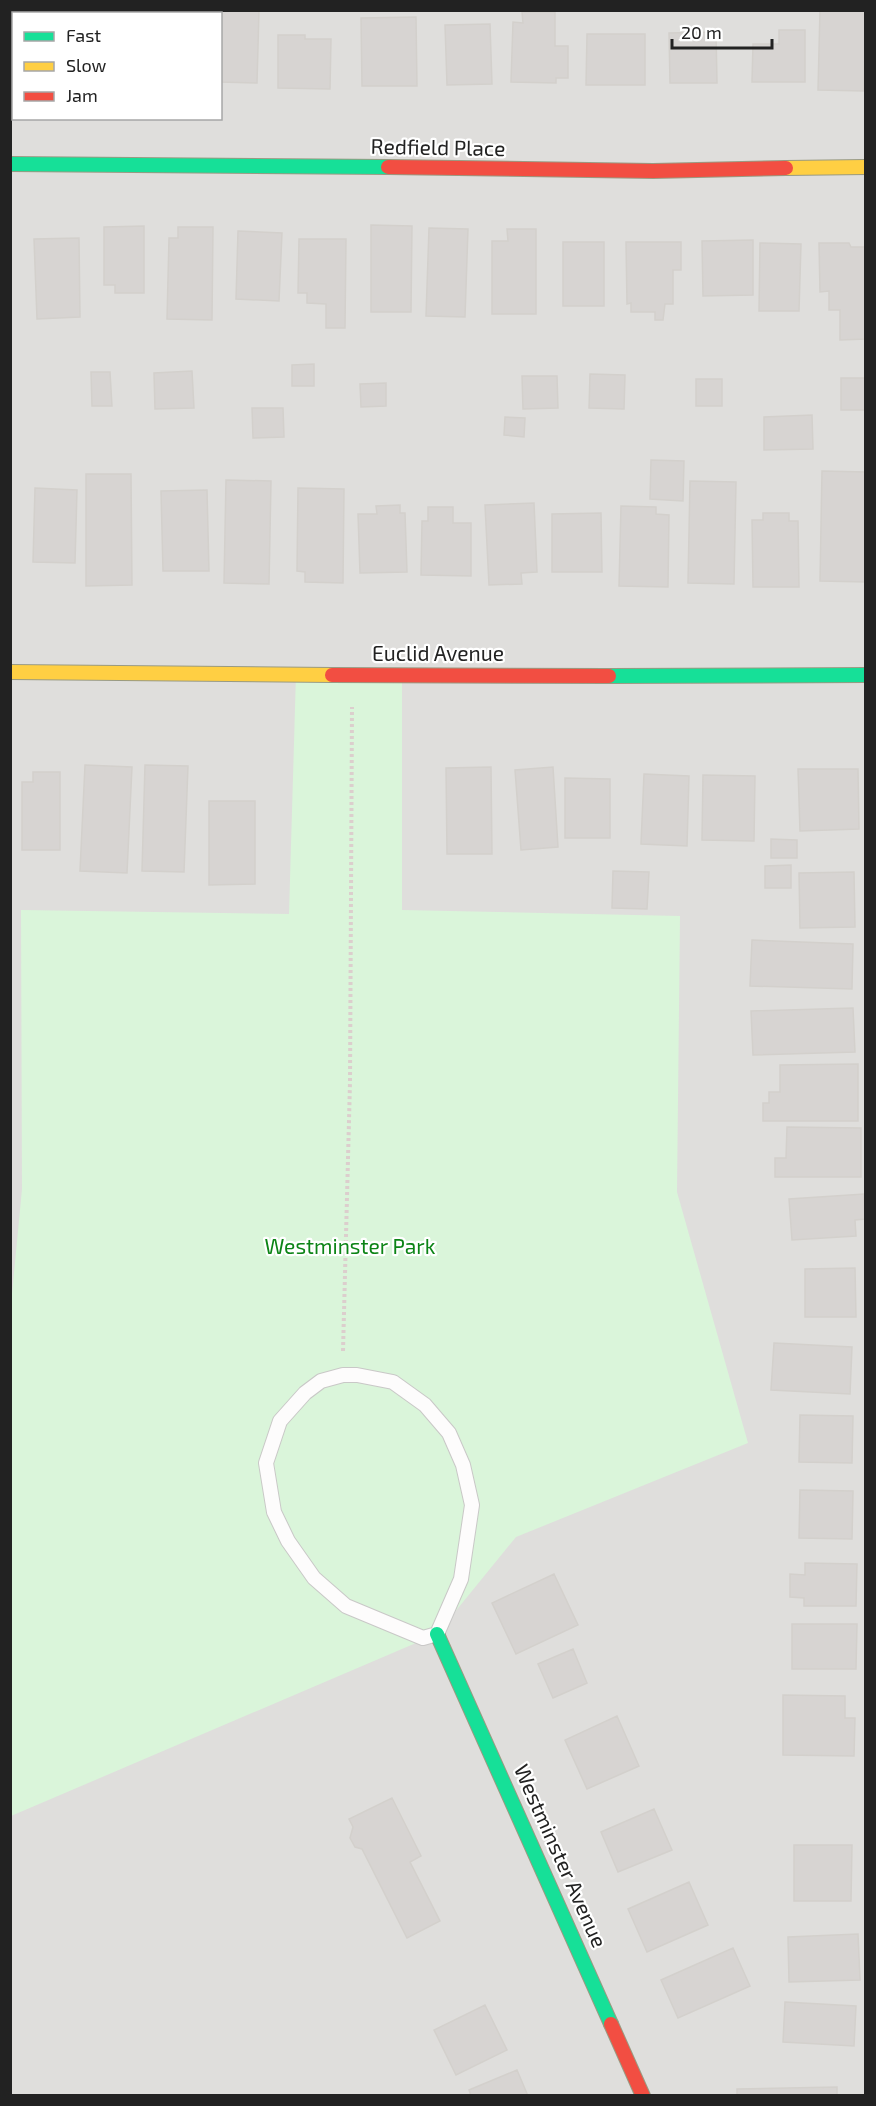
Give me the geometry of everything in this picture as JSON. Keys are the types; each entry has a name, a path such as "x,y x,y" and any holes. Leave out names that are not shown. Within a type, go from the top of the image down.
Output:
{"street":[{"name":"Redfield Place","path":"10,164 653,171 866,167"},
{"name":"Euclid Avenue","path":"10,672 402,676 866,675"},
{"name":"Westminster Avenue","path":"437,1634 644,2096"}],"lane":[{"path":"357,1375 393,1382 425,1405 449,1433 463,1465 471,1505 461,1579 437,1634 423,1638 346,1606 314,1578 288,1541 274,1512 266,1463 280,1421 305,1393 321,1381 357,1375"}],"path":[{"path":"344,1334 350,1082 352,729"}],"shaded area":[{"path":"11,11 865,11 865,2095 11,2095"}],"green space":[{"name":"Westminster Park","path":"296,674 402,676 402,910 680,916 677,1192 748,1443 516,1537 437,1634 11,1816 10,1315 22,1189 21,910 289,914"}],"building":[{"path":"10,10 22,10 22,12 12,12 12,75 10,75"},
{"path":"47,10 108,10 108,12 47,12"},
{"path":"137,10 179,10 179,12 137,12"},
{"path":"214,10 259,10 257,83 222,82 222,12 214,12"},
{"path":"820,10 866,10 864,91 818,90"},
{"path":"522,12 555,12 555,46 568,46 568,78 556,78 556,83 511,82 513,22 523,23"},
{"path":"416,17 417,86 362,86 361,18"},
{"path":"490,24 492,84 447,85 445,25"},
{"path":"779,30 805,30 805,82 752,82 753,44 779,44"},
{"path":"716,32 717,83 670,83 669,33"},
{"path":"587,34 645,34 645,85 586,85"},
{"path":"278,35 305,35 305,39 331,39 330,89 278,88"},
{"path":"371,225 412,226 411,312 371,312"},
{"path":"144,226 144,293 115,293 115,285 104,285 104,227"},
{"path":"178,227 213,227 212,320 167,319 169,238 178,238"},
{"path":"429,228 468,229 465,317 426,316"},
{"path":"507,229 536,229 536,314 492,314 492,241 508,241"},
{"path":"238,231 282,233 279,301 236,299"},
{"path":"79,238 80,317 37,319 34,239"},
{"path":"299,239 346,239 345,328 326,328 326,304 307,303 307,293 298,293"},
{"path":"753,240 753,295 703,296 702,241"},
{"path":"563,242 604,242 604,306 563,306"},
{"path":"626,242 681,242 681,270 673,270 673,304 665,304 663,320 655,320 655,312 631,312 631,303 627,304"},
{"path":"760,243 801,244 799,311 759,311"},
{"path":"819,243 849,243 851,247 866,247 866,339 840,340 840,310 829,310 829,291 820,292"},
{"path":"314,364 314,386 292,386 292,365"},
{"path":"192,371 194,408 155,409 154,373"},
{"path":"91,372 110,372 112,406 92,406"},
{"path":"590,374 625,375 624,409 589,408"},
{"path":"522,376 557,376 558,408 523,409"},
{"path":"841,378 866,378 866,410 841,410"},
{"path":"696,379 722,379 722,406 696,406"},
{"path":"386,383 386,406 361,407 360,384"},
{"path":"252,408 283,408 284,437 253,438"},
{"path":"812,415 813,449 764,450 764,417"},
{"path":"505,417 525,418 524,437 504,435"},
{"path":"651,460 684,461 683,501 650,499"},
{"path":"822,471 866,472 866,582 820,581"},
{"path":"86,474 131,474 132,585 86,586"},
{"path":"226,480 271,481 269,584 224,583"},
{"path":"690,481 736,482 734,584 688,583"},
{"path":"35,488 77,490 75,563 33,562"},
{"path":"298,488 344,489 343,583 305,582 305,572 297,571"},
{"path":"207,490 209,571 163,571 161,491"},
{"path":"534,503 537,572 521,573 522,584 489,585 485,505"},
{"path":"400,505 400,513 405,513 407,572 360,573 358,514 377,514 376,506"},
{"path":"621,506 656,507 656,514 669,515 668,587 619,586"},
{"path":"428,507 453,507 453,523 471,523 471,576 421,575 422,521 428,521"},
{"path":"601,513 602,572 552,572 552,514"},
{"path":"763,513 789,513 789,521 798,521 799,587 753,587 752,520 763,520"},
{"path":"85,765 132,767 127,873 80,871"},
{"path":"145,765 188,766 184,872 142,871"},
{"path":"491,767 492,854 447,854 446,768"},
{"path":"553,767 558,847 521,850 515,770"},
{"path":"798,769 858,769 859,829 800,831"},
{"path":"33,772 60,772 60,850 22,850 22,782 33,782"},
{"path":"644,774 689,776 687,846 641,844"},
{"path":"703,775 755,776 754,841 702,840"},
{"path":"565,778 610,779 610,838 565,838"},
{"path":"209,801 255,801 255,884 209,885"},
{"path":"771,839 797,840 797,858 771,858"},
{"path":"791,865 791,888 765,888 765,866"},
{"path":"613,871 649,872 647,909 612,908"},
{"path":"854,872 855,927 800,928 799,873"},
{"path":"752,940 853,944 852,989 750,986"},
{"path":"853,1008 855,1052 753,1055 751,1011"},
{"path":"858,1064 858,1121 763,1121 763,1103 769,1103 769,1092 780,1092 780,1065"},
{"path":"787,1127 861,1128 861,1177 775,1177 775,1158 786,1158"},
{"path":"864,1194 865,1219 855,1220 856,1236 792,1240 789,1199"},
{"path":"855,1268 856,1317 805,1317 805,1269"},
{"path":"774,1343 852,1347 850,1394 771,1390"},
{"path":"800,1415 853,1416 852,1463 799,1462"},
{"path":"800,1490 853,1491 852,1539 799,1538"},
{"path":"805,1563 857,1564 856,1606 804,1606 804,1598 790,1597 790,1574 805,1575"},
{"path":"554,1574 578,1625 516,1654 492,1603"},
{"path":"792,1624 857,1624 856,1669 792,1669"},
{"path":"573,1649 587,1683 553,1698 538,1664"},
{"path":"783,1695 845,1696 845,1718 855,1718 854,1756 783,1755"},
{"path":"617,1716 639,1766 587,1789 565,1740"},
{"path":"392,1798 421,1856 410,1862 440,1921 407,1938 362,1849 355,1847 350,1838 353,1827 349,1819"},
{"path":"654,1809 672,1850 618,1872 601,1832"},
{"path":"794,1845 852,1845 851,1901 794,1901"},
{"path":"689,1882 708,1925 647,1952 628,1909"},
{"path":"858,1934 860,1980 789,1982 788,1937"},
{"path":"733,1948 750,1986 678,2018 661,1980"},
{"path":"785,2002 856,2006 854,2046 783,2042"},
{"path":"485,2005 507,2050 456,2075 434,2030"},
{"path":"517,2070 528,2096 471,2096 469,2090"},
{"path":"837,2087 837,2096 737,2096 737,2089"}],"traffic: fast":[{"path":"10,164 388,167"},
{"path":"609,676 866,675"},
{"path":"437,1634 611,2024"}],"traffic: slow":[{"path":"786,168 866,167"},
{"path":"10,672 332,675"}],"traffic: jam":[{"path":"388,167 653,171 786,168"},
{"path":"332,675 609,676"},
{"path":"611,2024 643,2096"}]}
